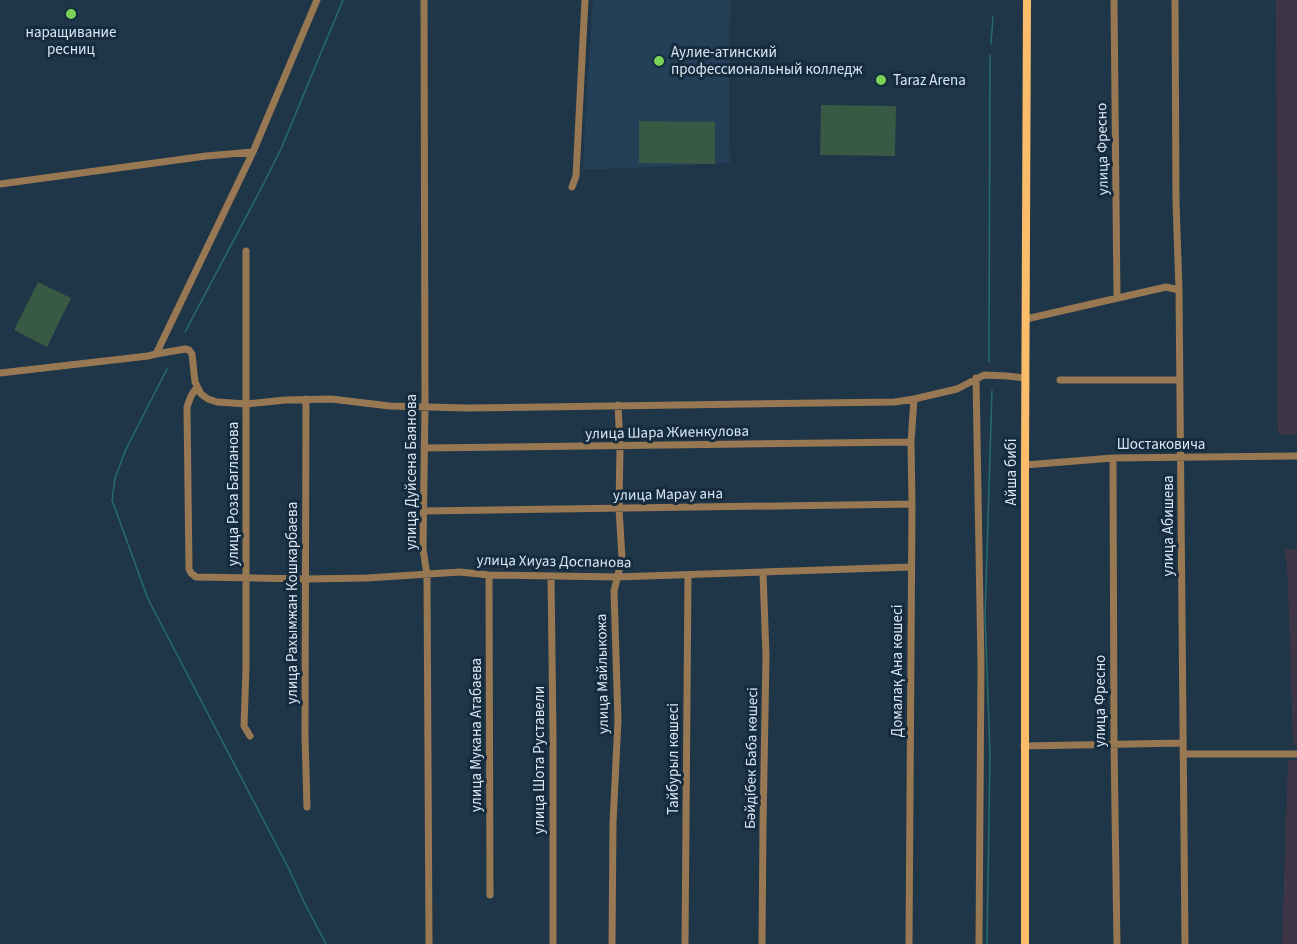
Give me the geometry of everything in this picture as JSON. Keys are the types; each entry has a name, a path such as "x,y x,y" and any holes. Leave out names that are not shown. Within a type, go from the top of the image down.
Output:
{"main road":[{"name":"Айша бибі","path":"1025,944 1027,0"}],"street":[{"path":"156,354 253,152 317,0"},
{"name":"улица Дуйсена Баянова","path":"424,0 423,549 427,575 429,944"},
{"path":"572,187 576,176 585,0"},
{"name":"улица Фресно","path":"1114,0 1117,298"},
{"name":"улица Абишева","path":"1175,0 1185,944"},
{"path":"0,184 206,156 253,152"},
{"name":"улица Роза Багланова","path":"246,251 244,726 250,736"},
{"path":"1026,319 1166,287 1179,290"},
{"path":"0,373 148,357 189,350 192,354 197,387 201,394 217,402 247,404 331,399 382,405 467,408 895,402 957,389 980,376 1025,378"},
{"path":"979,944 980,376"},
{"path":"1060,380 1180,380"},
{"name":"улица Хиуаз Доспанова","path":"197,387 187,407 189,569 196,577 306,579 460,572 489,575 617,577 911,567"},
{"name":"улица Рахымжан Кошкарбаева","path":"306,399 305,736 307,807"},
{"name":"Домалақ Ана көшесі","path":"909,944 911,442 914,399"},
{"name":"улица Майлыкожа","path":"612,944 613,823 618,720 614,591 621,558 618,405"},
{"name":"улица Шара Жиенкулова","path":"424,448 911,442"},
{"name":"Шостаковича","path":"1025,465 1113,458 1297,456"},
{"name":"улица Фресно","path":"1113,458 1117,944"},
{"name":"улица Марау ана","path":"424,511 912,504"},
{"name":"Бәйдібек Баба көшесі","path":"762,944 766,656 763,573"},
{"name":"улица Мукана Атабаева","path":"489,575 490,895"},
{"name":"Тайбурыл көшесі","path":"685,944 688,575"},
{"name":"улица Шота Руставели","path":"551,576 553,944"},
{"path":"1024,746 1183,742"},
{"path":"1183,754 1297,754"}],"shaded area":[{"name":"Аулие-атинский профессиональный колледж","path":"593,0 730,0 730,163 583,170"},
{"path":"1276,0 1297,0 1297,434 1278,434"},
{"path":"1283,549 1297,549 1297,745 1293,745 1288,585 1286,556"},
{"path":"1288,760 1297,760 1297,944 1282,944"}],"green space":[{"path":"821,105 896,106 895,156 820,155"},
{"path":"639,121 715,122 715,164 639,163"},
{"path":"38,282 71,298 47,347 14,330"}],"waterway":[{"path":"185,332 281,149 343,0"},
{"path":"991,44 993,17"},
{"path":"989,362 990,55"},
{"path":"167,369 126,449 115,478 112,500 148,599 326,944"},
{"path":"987,944 990,753 985,617 992,391"}],"place":[{"name":"наращивание ресниц","path":"71,14"},
{"name":"Аулие-атинский профессиональный колледж","path":"659,61"},
{"name":"Taraz Arena","path":"881,80"}]}
